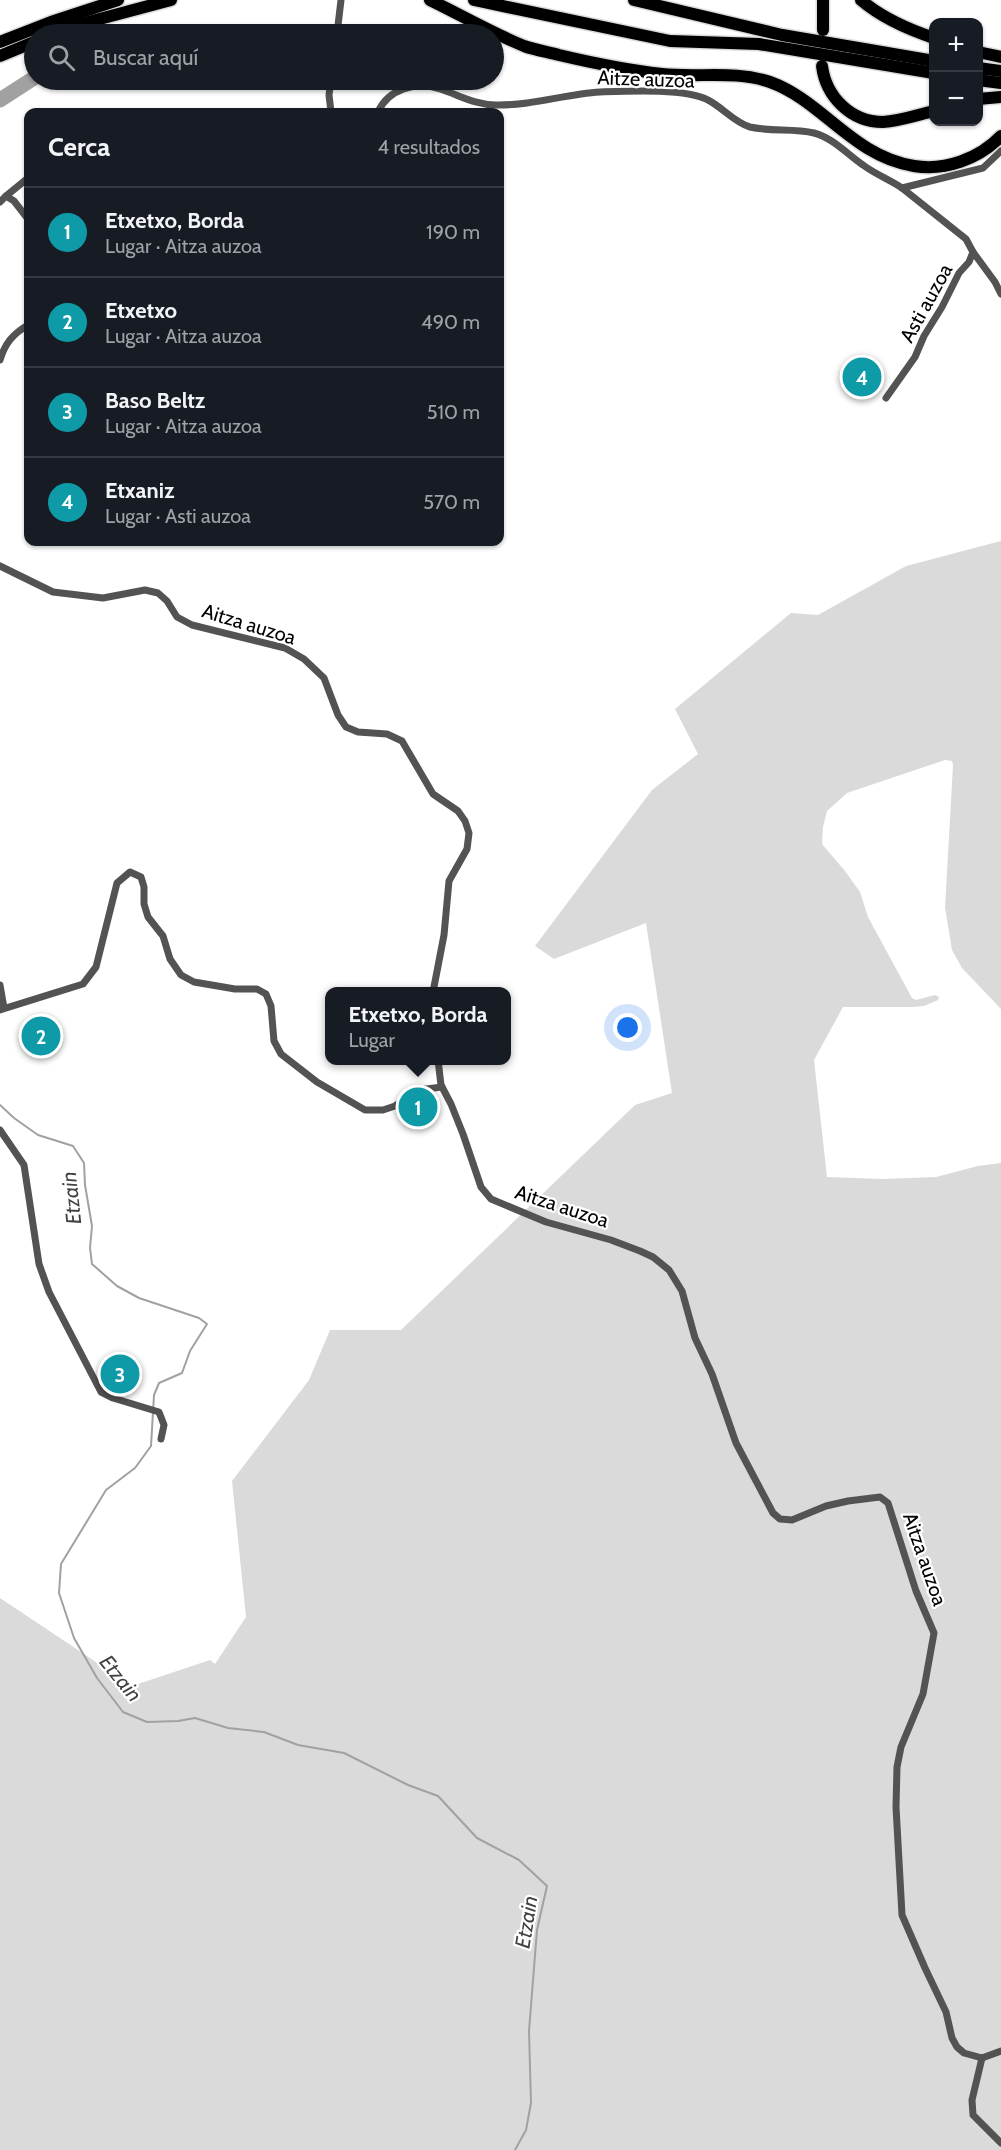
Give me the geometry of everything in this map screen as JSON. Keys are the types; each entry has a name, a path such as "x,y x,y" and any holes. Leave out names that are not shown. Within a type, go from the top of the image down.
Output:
{"highway":[{"path":"44,24 118,0"},
{"path":"81,24 171,0"},
{"path":"430,0 480,24"},
{"path":"474,0 670,41 759,44 929,72"},
{"path":"634,0 782,35 929,60"},
{"path":"823,0 823,30"},
{"path":"861,0 894,23 929,36"},
{"path":"0,42 24,32"},
{"path":"504,36 525,46 583,61 663,74 739,75 773,83 798,97 855,141 886,158 914,166 958,163 980,153 1001,136"},
{"path":"0,56 24,46"},
{"path":"983,53 1001,57"},
{"path":"822,66 825,81 832,96 839,104 857,116 883,122 929,112"},
{"path":"983,68 1001,70"},
{"path":"983,81 1001,83"},
{"path":"983,99 1001,97"}],"street":[{"path":"338,24 342,0"},
{"path":"330,90 331,108"},
{"name":"Aitze auzoa","path":"380,108 391,94 402,90"},
{"name":"Aitze auzoa","path":"443,90 463,99 497,105 600,92 680,92 698,95 710,100 748,126 814,133 830,140 865,166 902,189"},
{"path":"902,189 983,168 1001,151"},
{"path":"3,199 24,181"},
{"name":"Asti auzoa","path":"902,189 966,239 1001,294"},
{"path":"3,199 14,201 24,214"},
{"name":"Asti auzoa","path":"886,398 915,357 924,336 973,252"},
{"path":"0,360 6,343 12,335 24,328"},
{"name":"Aitza auzoa","path":"0,566 53,592 103,598 145,590 158,593 167,600 177,617 192,625 285,648 304,659 324,678 338,715 346,727 358,732 387,734 402,741 433,794 458,811 469,833 467,849 449,880 444,935 434,987"},
{"path":"0,985 2,1009 83,984 96,967 117,883 130,872 141,877 148,917 163,936 170,959 181,975 194,982 235,989 257,989 266,994 271,1006 274,1041 281,1054 317,1082 365,1110 383,1110 395,1106 420,1090 442,1087"},
{"name":"Aitza auzoa","path":"439,1065 442,1087 463,1134 482,1187 491,1199 546,1222 611,1240 640,1251 653,1257 669,1270 682,1291 695,1338 712,1374 736,1443 772,1513 780,1518 792,1520 826,1506 848,1501 880,1497 888,1503 916,1591 934,1633 923,1695 901,1747 897,1767 896,1807 902,1915 946,2012 952,2038 957,2047 964,2053 982,2058"},
{"path":"0,1130 24,1165 39,1263 49,1292 82,1352 92,1376 101,1392 158,1412 164,1425 161,1439"},
{"path":"1001,2051 982,2058 972,2100 973,2115 1001,2143"}],"shaded area":[{"path":"1001,541 1001,1009 962,968 952,950 945,908 953,765 952,761 945,760 847,793 827,811 822,844 860,892 868,917 912,998 916,1000 935,995 939,997 938,1000 924,1006 914,1007 843,1007 814,1060 827,1177 882,1179 936,1177 978,1166 1001,1163 1001,2150 0,2150 0,1598 132,1686 210,1660 215,1664 246,1617 232,1481 309,1380 330,1330 401,1330 635,1105 672,1093 646,923 554,959 535,946 652,790 698,754 675,709 791,613 818,615 906,566"}],"waterway":[{"path":"0,100 24,84"},
{"name":"Etzain","path":"0,1105 38,1135 73,1146 84,1163 92,1226 90,1248 92,1264 117,1286 139,1298 199,1318 207,1324 190,1351 182,1373 159,1383 154,1395 151,1446 135,1468 106,1490 61,1564 59,1593 74,1638 97,1678 123,1712 147,1722 195,1718 228,1728 264,1732 298,1745 344,1753 408,1785 438,1796 477,1838 519,1860 547,1886 537,1930 529,2031 531,2103 526,2130 515,2150"}],"place":[{"name":"Etxaniz","path":"862,377"},
{"name":"Etxetxo","path":"41,1036"},
{"name":"Etxetxo, Borda","path":"418,1107"},
{"name":"Baso Beltz","path":"120,1374"}]}
